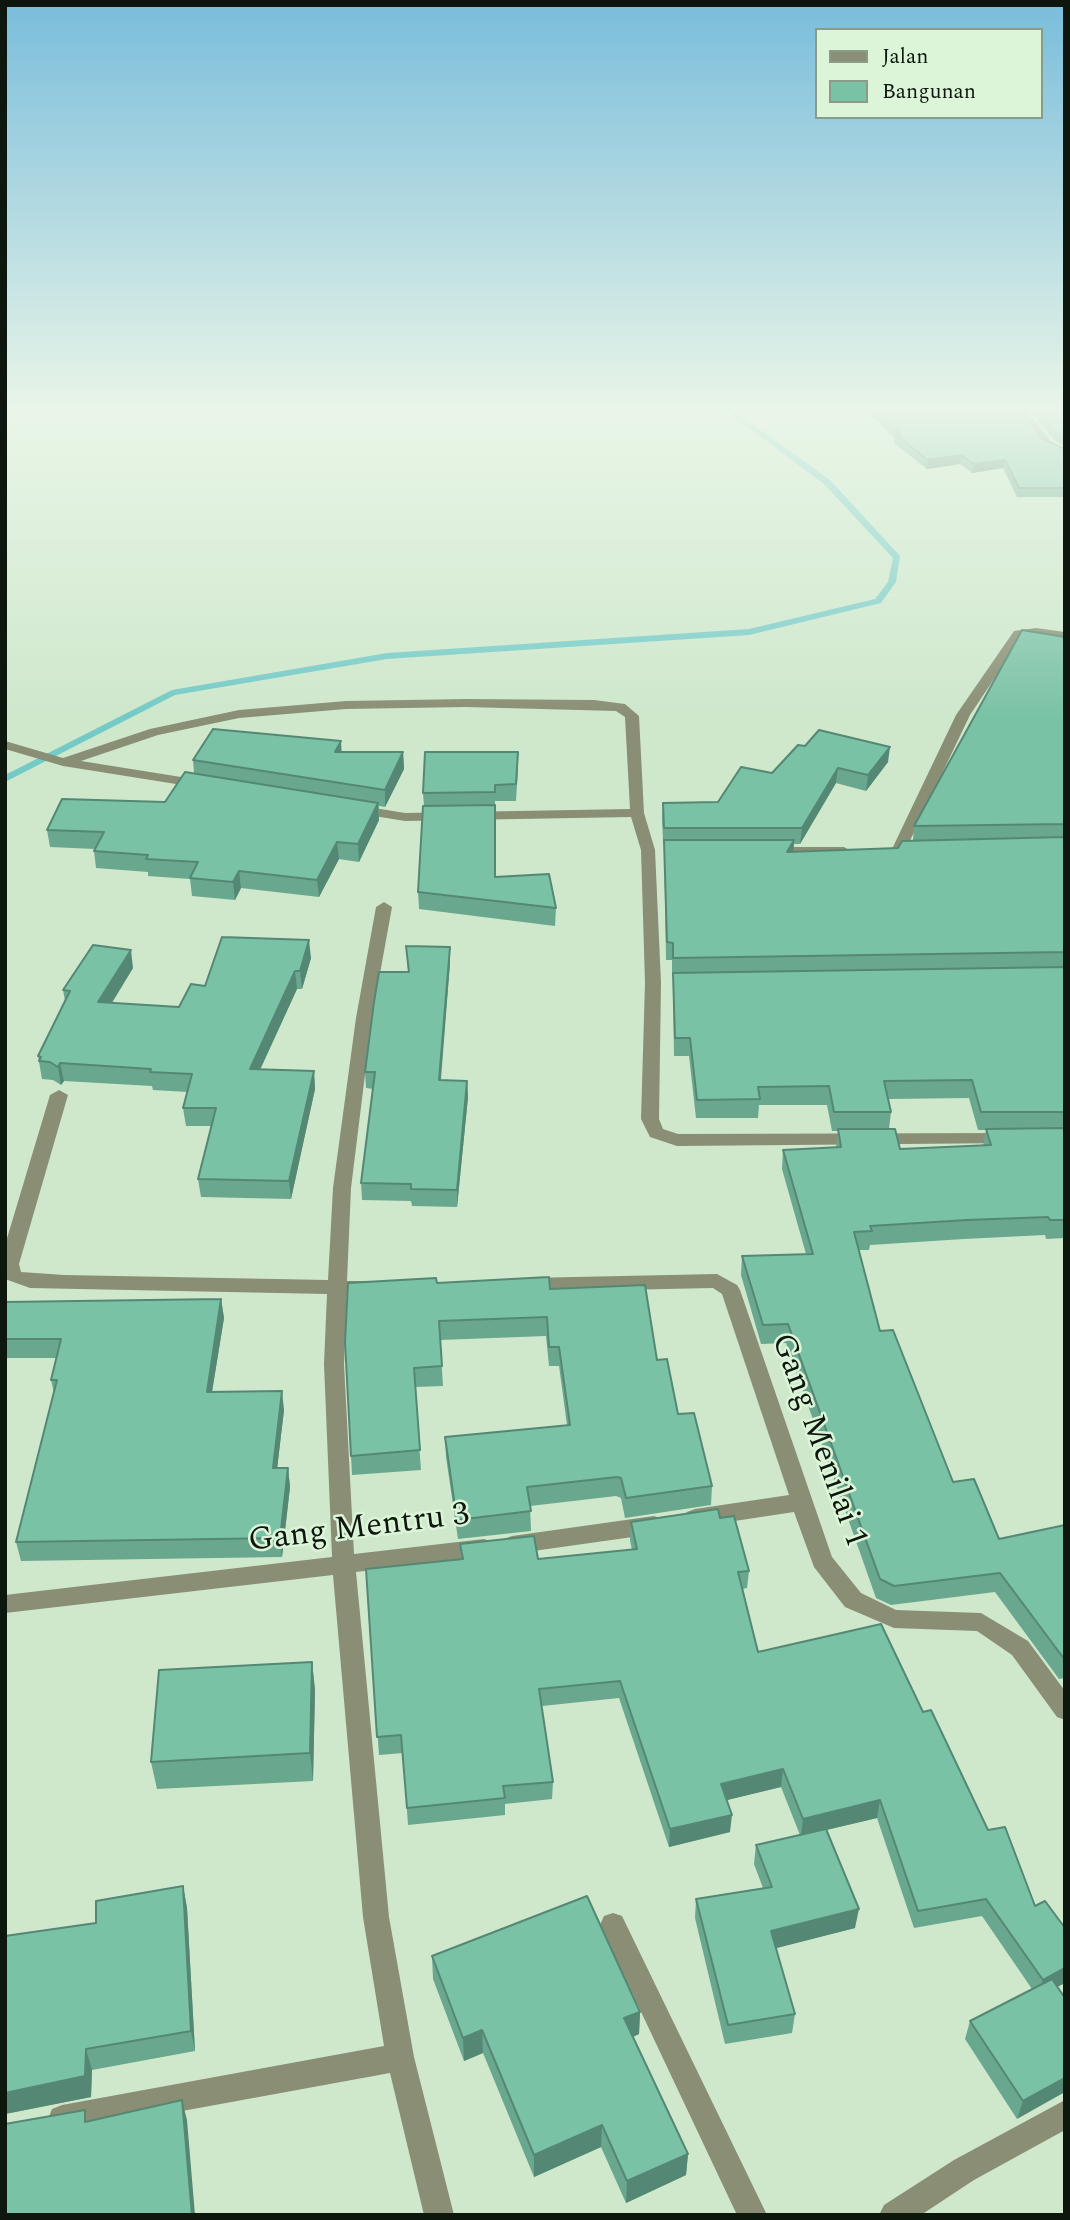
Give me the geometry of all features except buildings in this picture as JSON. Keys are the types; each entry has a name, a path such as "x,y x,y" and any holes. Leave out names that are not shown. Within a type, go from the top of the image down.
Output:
{"street":[{"path":"897,851 963,715 1018,634 1036,632 1065,636"},
{"path":"58,760 155,732 239,714 346,705 610,704 632,716 637,813 655,850 660,983 650,1119 656,1133 677,1140 1023,1139"},
{"path":"5,745 58,760 214,786"},
{"path":"337,806 405,817 637,813"},
{"path":"759,850 856,851"},
{"path":"384,907 364,1018 344,1175 334,1364 344,1565 376,1917 400,2057 439,2215"},
{"path":"59,1094 9,1264 13,1276 64,1282 392,1287"},
{"name":"Gang Menilai 1","path":"502,1285 717,1281 730,1290 822,1561 853,1600 894,1619 981,1622 1020,1648 1065,1710"},
{"name":"Gang Mentru 3","path":"5,1604 567,1538 802,1502"},
{"path":"613,1925 752,2215"},
{"path":"32,2124 400,2057"},
{"path":"894,2215 964,2170 1065,2114"}],"waterway":[{"path":"5,779 172,693 387,656 749,632 878,601 892,582 897,558 852,510"}]}
